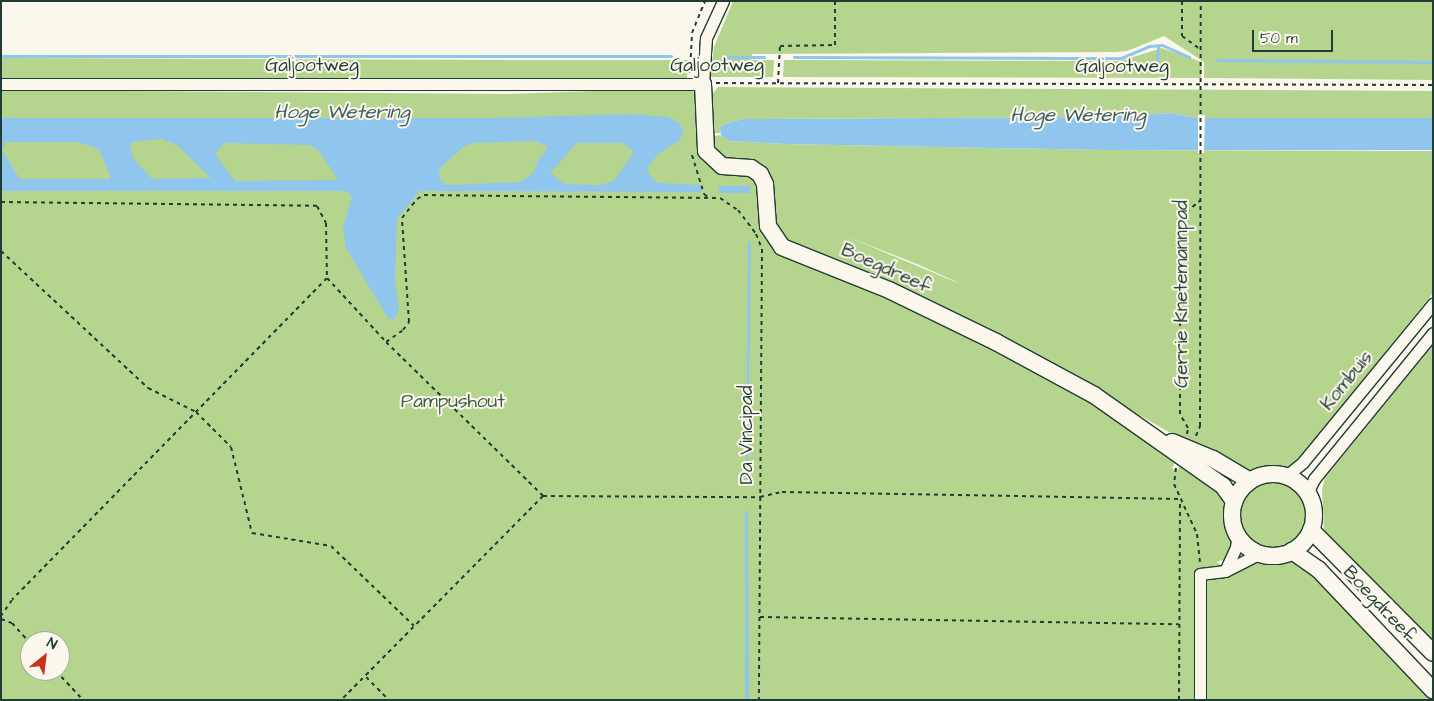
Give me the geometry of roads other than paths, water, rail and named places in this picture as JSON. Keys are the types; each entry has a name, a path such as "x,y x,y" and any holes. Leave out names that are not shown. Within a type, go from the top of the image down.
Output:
{"street":[{"path":"703,84 706,38 723,1"},
{"name":"Galjootweg","path":"1,84 703,84"},
{"name":"Boegdreef","path":"703,84 706,151 722,166 751,168 760,174 765,184 768,226 782,247 889,290 996,342 1094,396 1154,435 1186,452 1250,481"},
{"name":"Kombuis","path":"1286,476 1303,462 1433,304"},
{"name":"Kombuis","path":"1308,493 1314,479 1433,333"},
{"name":"Boegdreef","path":"1186,452 1223,486 1234,501"},
{"path":"1225,571 1236,547 1238,535 1232,514 1234,501 1250,481 1262,475 1286,476 1308,493 1313,504 1311,530 1303,542 1292,551 1279,555 1260,553 1252,550 1238,535"},
{"name":"Boegdreef","path":"1311,530 1433,653"},
{"name":"Boegdreef","path":"1292,551 1318,569 1433,690"},
{"path":"1200,700 1200,574 1225,571 1260,553"}],"water":[{"path":"1171,113 1196,118 1433,118 1433,150 1103,150 784,144 729,141 721,135 720,129 722,125 742,119 1105,117"},
{"path":"632,114 668,117 679,123 683,130 680,140 658,154 647,169 650,176 659,183 701,185 701,192 420,191 397,219 395,280 399,309 394,320 388,318 346,248 343,227 352,197 346,191 1,191 1,118 492,118","holes":["161,139 177,145 211,178 152,179 133,158 130,146 132,142","535,141 547,146 547,150 538,160 534,172 520,182 446,185 440,179 439,169 464,146 473,143","6,142 78,142 100,151 111,179 20,179 2,150","224,143 310,145 320,152 338,180 235,181 215,154","577,143 623,143 634,152 613,182 600,185 565,184 550,173"]},
{"path":"719,186 750,186 750,193 719,193"},
{"path":"748,241 751,242 748,483 746,482"},
{"path":"748,511 749,700 745,700 745,512"}],"waterway":[{"path":"794,57 1121,58 1149,46 1162,45 1189,57"},
{"path":"1157,67 1158,46"},
{"path":"1,56 671,56"},
{"path":"724,57 764,57"},
{"path":"1218,60 1433,62"}],"water label":[{"name":"Hoge Wetering","path":"342,112"},
{"name":"Hoge Wetering","path":"1078,115"}],"park label":[{"name":"Pampushout","path":"453,402"}]}
